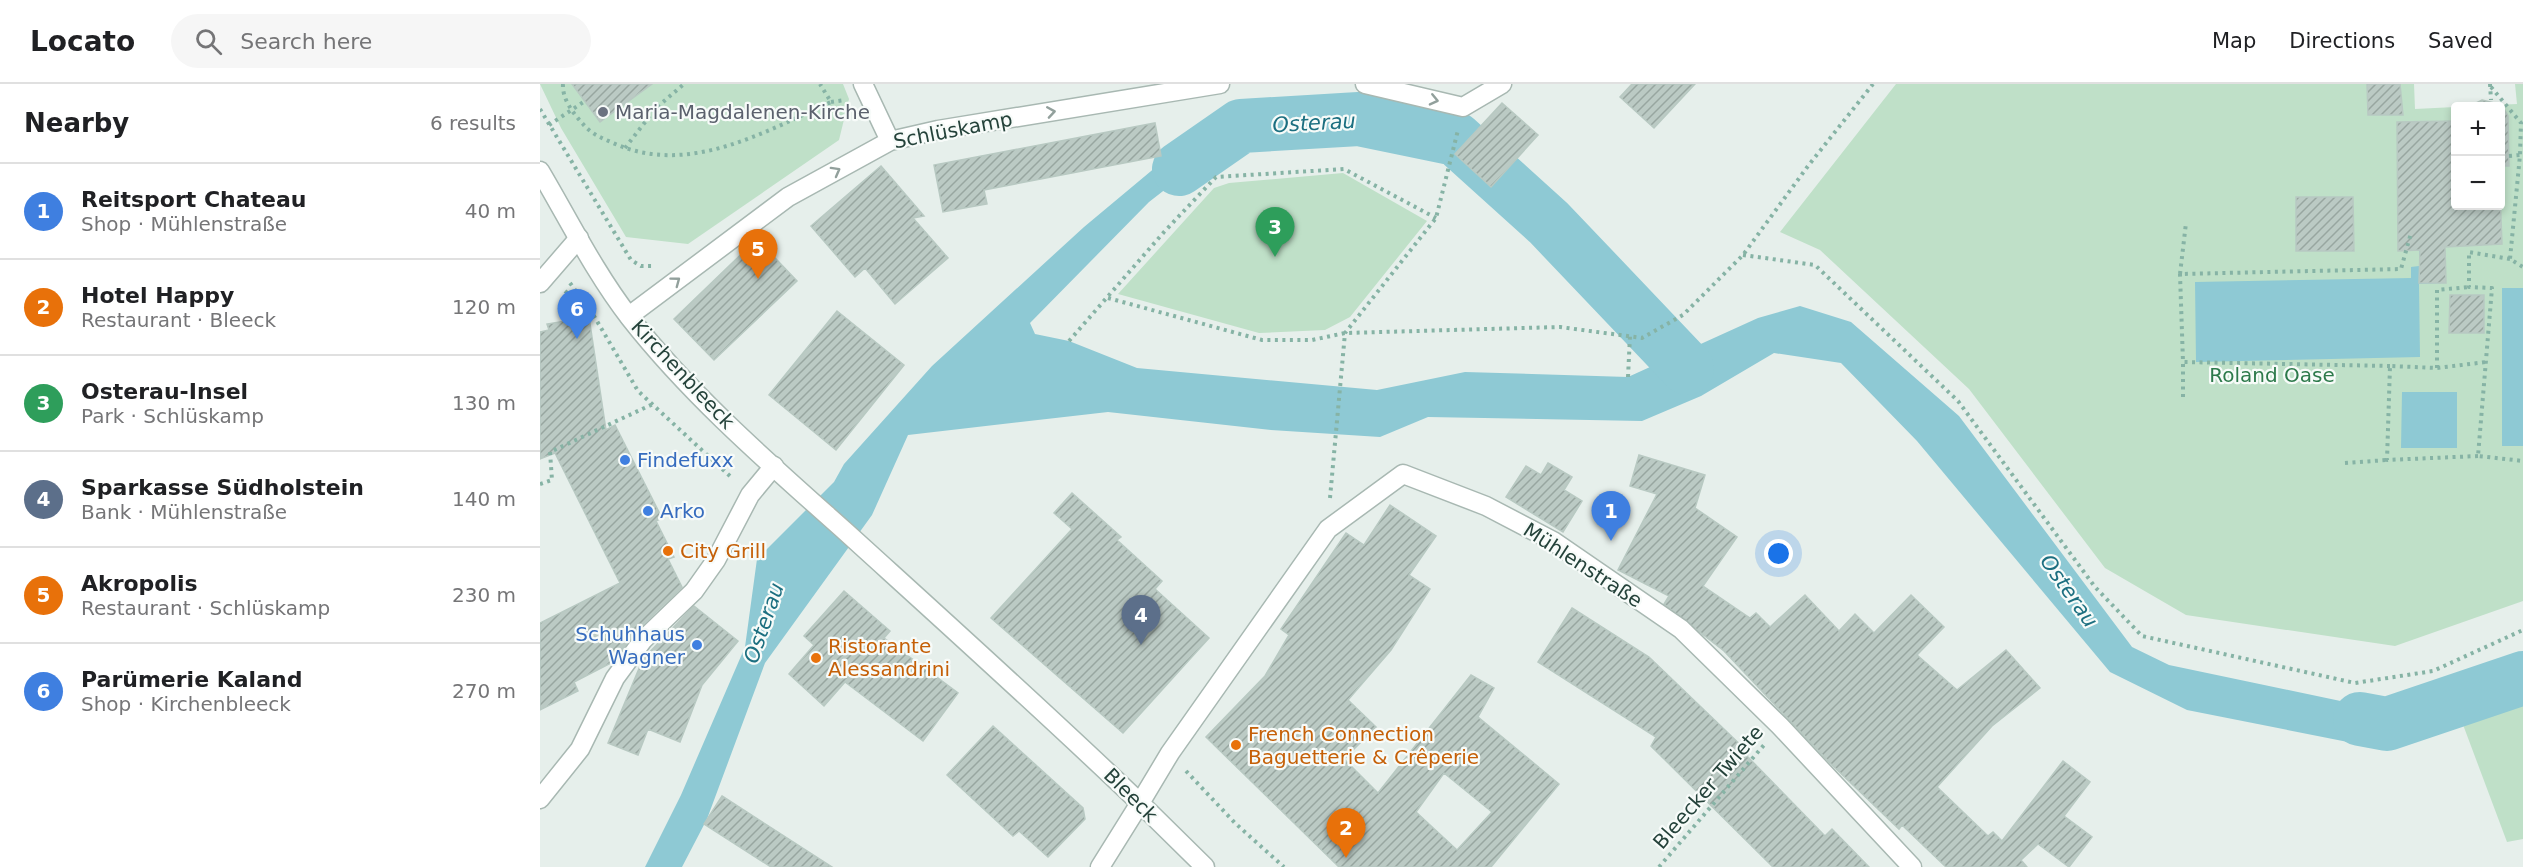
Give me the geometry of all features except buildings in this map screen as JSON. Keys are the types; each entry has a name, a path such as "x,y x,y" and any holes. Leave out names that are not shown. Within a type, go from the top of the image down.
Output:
{"street":[{"path":"863,84 890,141"},
{"name":"Schlüskamp","path":"629,316 788,197 890,141 938,130 1220,84"},
{"path":"1365,84 1463,107 1502,84"},
{"name":"Kirchenbleeck","path":"540,171 579,238 629,316 674,369 863,549"},
{"path":"543,279 579,238"},
{"path":"540,799 580,749 615,678 643,640 694,591 716,560 750,495 774,466"},
{"name":"Mühlenstraße","path":"1100,867 1170,753 1328,529 1403,474 1486,506 1553,541 1681,629 1780,726 1912,867"},
{"name":"Bleeck","path":"863,549 1057,723 1205,867"}],"path":[{"path":"563,84 562,91 572,111 589,132 625,148 663,155 703,154 745,141 831,102 820,84"},
{"path":"625,148 656,108 684,84"},
{"path":"1108,298 1262,340 1312,340 1345,333 1560,327 1642,338 1683,315 1743,255 1808,166 1873,84"},
{"path":"2491,85 2491,100"},
{"path":"2491,85 2520,123 2520,155 2510,259"},
{"path":"549,125 585,101"},
{"path":"540,109 632,260 641,266 661,266"},
{"path":"1328,529 1345,333 1436,218 1446,170 1459,127"},
{"path":"2509,156 2520,155"},
{"path":"1069,341 1164,232 1216,177 1344,169 1436,218"},
{"path":"2183,397 2180,274 2186,223"},
{"path":"2180,274 2401,269 2411,233"},
{"path":"2469,287 2469,252 2510,259 2523,267"},
{"path":"1743,255 1815,265 1958,401 2095,587 2142,636 2355,683 2433,671 2523,630"},
{"path":"543,279 594,316 638,391 750,495"},
{"path":"2437,368 2437,290 2469,287 2492,288 2478,456"},
{"path":"1628,377 1630,336"},
{"path":"2183,362 2437,368 2486,362"},
{"path":"2387,460 2390,366"},
{"path":"540,484 552,480 550,452 652,404"},
{"path":"2345,463 2478,456 2523,461"},
{"name":"Bleecker Twiete","path":"1659,867 1780,726"},
{"path":"1170,753 1235,823 1284,867"}],"green space":[{"path":"540,84 843,84 849,99 839,140 688,244 626,237 561,128"},
{"name":"Roland Oase","path":"1896,84 2414,84 2415,109 2451,107 2451,210 2505,210 2505,105 2517,104 2515,84 2523,84 2523,601 2395,646 2186,615 2105,568 1969,389 1820,250 1780,232"},
{"path":"1343,173 1427,221 1350,317 1325,330 1259,333 1118,294 1214,188 1229,183"},
{"path":"2523,691 2523,839 2507,842 2459,714"}],"water":[{"path":"1234,118 1248,140 1203,160 1149,202 1030,323 1035,334 1069,341 1137,368 1377,390 1465,372 1628,377 1758,318 1800,306 1851,322 1959,416 2132,647 2169,665 2369,707 2424,691 2441,732 2368,746 2187,710 2110,672 1917,441 1841,363 1774,353 1701,396 1642,421 1428,417 1380,437 1271,430 1108,412 908,435 872,515 765,663 707,819 682,867 645,867 681,795 745,647 757,559 834,482 844,464 932,366 1084,227 1205,126"},
{"path":"2419,247 2445,247 2446,283 2419,284 2420,357 2196,362 2195,282 2411,278 2411,267 2419,266"},
{"path":"2502,288 2523,288 2523,446 2502,446"},
{"path":"2402,392 2457,392 2457,448 2401,448"}],"waterway":[{"name":"Osterau","path":"1179,169 1241,126 1359,119 1456,139 1549,223 1687,368"},
{"name":"Osterau","path":"2360,719 2387,724 2523,678"}],"place":[{"name":"Maria-Magdalenen-Kirche","path":"603,112"},
{"name":"Osterau-Insel","path":"1275,257"},
{"name":"Akropolis","path":"758,279"},
{"name":"Parümerie Kaland","path":"577,339"},
{"name":"Findefuxx","path":"625,460"},
{"name":"Arko","path":"648,511"},
{"name":"Reitsport Chateau","path":"1611,541"},
{"name":"City Grill","path":"668,551"},
{"name":"Schuhhaus Wagner","path":"697,645"},
{"name":"Sparkasse Südholstein","path":"1141,645"},
{"name":"Ristorante Alessandrini","path":"816,658"},
{"name":"French Connection Baguetterie & Crêperie","path":"1236,745"},
{"name":"Hotel Happy","path":"1346,858"}]}
